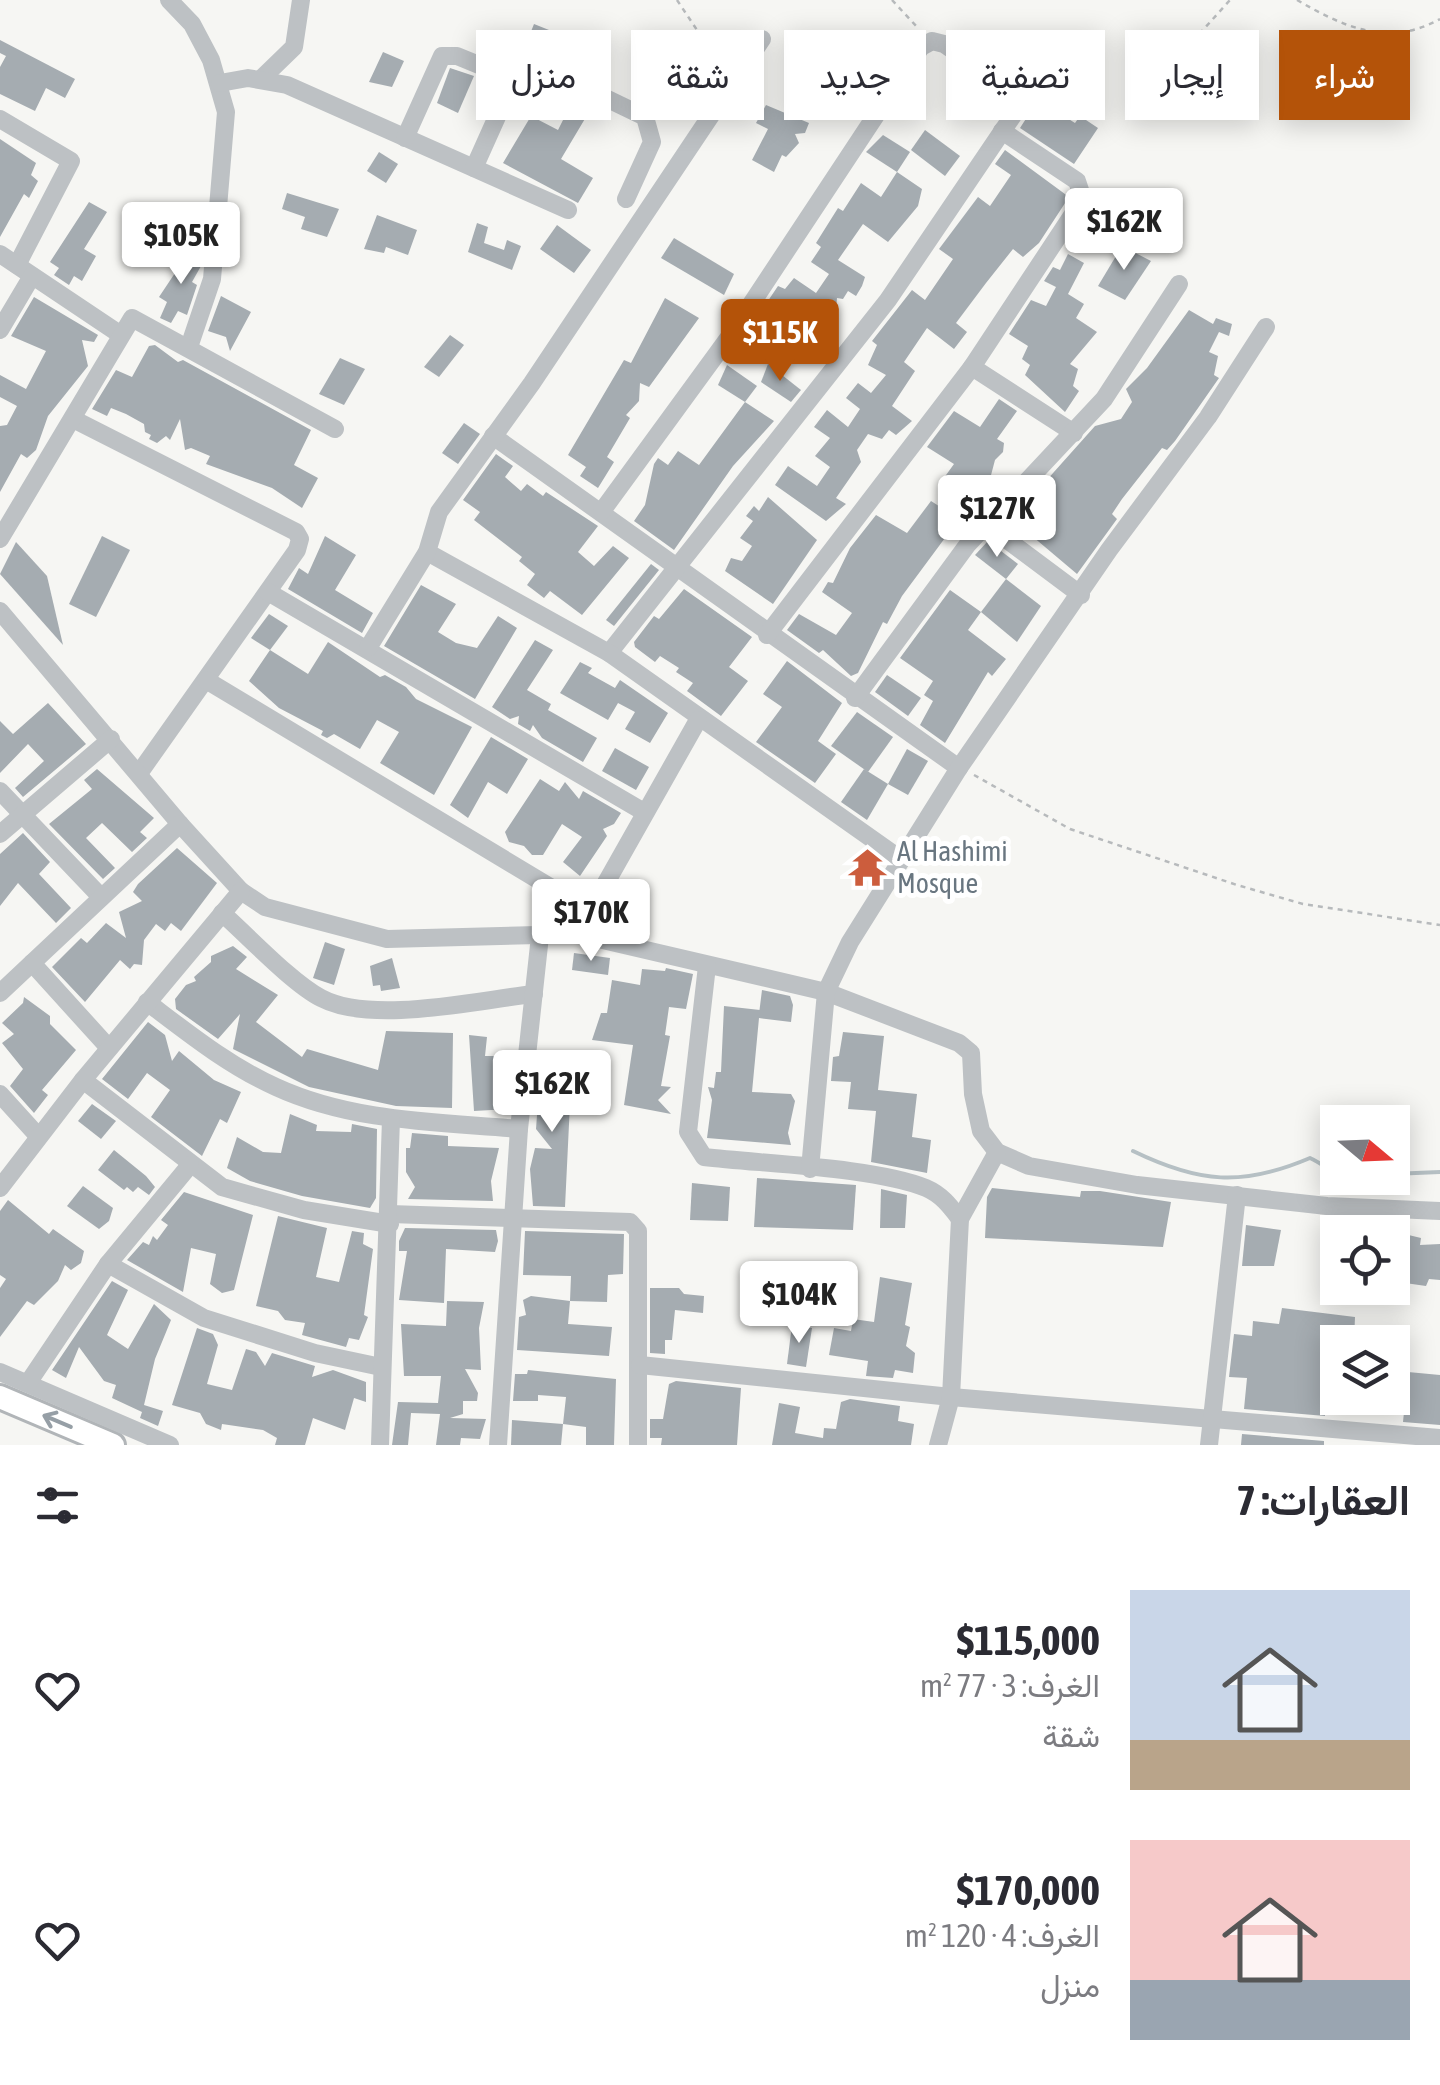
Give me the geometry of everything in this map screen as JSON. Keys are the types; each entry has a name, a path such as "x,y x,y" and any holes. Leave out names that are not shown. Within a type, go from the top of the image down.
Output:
{"main road":[{"path":"0,1397 114,1445"}],"street":[{"path":"169,0 192,24 220,83 226,112 209,291 189,347"},
{"path":"261,78 294,46 301,0"},
{"path":"609,654 888,300 1016,111 1015,96 944,44 926,42"},
{"path":"406,138 442,56 457,56 476,64"},
{"path":"220,83 261,78 287,84 568,210"},
{"path":"611,101 645,117 652,142 626,199"},
{"path":"0,119 71,162 0,330"},
{"path":"474,168 495,120"},
{"path":"368,648 427,552 439,512 708,120"},
{"path":"602,511 732,333 874,120"},
{"path":"768,635 972,366 1083,199 1077,180 1002,130"},
{"path":"0,254 121,335"},
{"path":"855,698 987,525 1074,432 1133,360 1178,284"},
{"path":"0,538 132,318 335,430"},
{"path":"810,1169 826,992 898,858 1208,418 1266,326"},
{"path":"972,366 1074,432"},
{"path":"73,419 296,532 297,550 140,772"},
{"path":"493,436 958,768"},
{"path":"987,525 1081,595"},
{"path":"427,552 609,654 898,858"},
{"path":"268,592 644,812"},
{"path":"0,611 140,772 180,824 240,891 265,907 387,939 578,934 826,992 959,1043 972,1052 980,1131 998,1152 1057,1174 1327,1206 1440,1211"},
{"path":"206,680 590,912"},
{"path":"578,934 698,720"},
{"path":"0,834 111,739"},
{"path":"0,790 100,896"},
{"path":"0,993 180,824"},
{"path":"0,1188 83,1080 240,891"},
{"path":"222,913 321,998 354,1008 381,1010 534,994"},
{"path":"498,1445 519,1129 540,936"},
{"path":"32,963 109,1048"},
{"path":"707,966 688,1132 704,1157 925,1188 946,1200 960,1219"},
{"path":"147,1002 212,1050 278,1088 391,1119 519,1129"},
{"path":"83,1080 190,1165 222,1187 244,1195 390,1219 516,1216 630,1222 638,1231 638,1445"},
{"path":"0,1094 38,1136"},
{"path":"380,1445 391,1119"},
{"path":"938,1445 951,1398 960,1219 998,1152"},
{"path":"28,1384 108,1264 190,1165"},
{"path":"1208,1445 1236,1195"},
{"path":"108,1264 204,1318 316,1353 381,1367"},
{"path":"640,1365 951,1398 1440,1438"},
{"path":"0,1372 170,1445"}],"path":[{"path":"676,0 696,30"},
{"path":"892,0 919,30"},
{"path":"1203,30 1230,0"},
{"path":"1297,0 1361,32 1406,32 1440,19"},
{"path":"958,768 1070,829 1219,879 1303,904 1440,925"}],"building":[{"path":"0,40 75,79 65,98 46,88 35,111 0,94 0,67 6,56 0,53"},
{"path":"383,52 404,61 392,87 369,82"},
{"path":"450,68 474,76 458,113 437,103"},
{"path":"766,105 784,113 784,120 809,123 805,133 795,134 799,143 786,157 782,155 774,172 752,160 768,129 756,123 764,120"},
{"path":"529,120 539,120 558,130 563,120 584,120 561,159 593,178 578,203 503,163"},
{"path":"1025,120 1086,120 1098,128 1074,164 1020,128"},
{"path":"925,130 960,156 945,176 911,150"},
{"path":"883,135 910,152 897,172 866,152"},
{"path":"0,139 36,163 31,175 38,181 29,198 24,194 0,237"},
{"path":"1005,150 1069,197 1039,243 1023,257 1013,249 986,283 956,323 967,332 954,349 927,328 904,362 915,371 892,406 912,421 896,435 889,430 882,439 868,434 857,450 861,462 836,498 846,504 826,521 775,485 788,466 817,486 830,467 815,456 830,438 814,427 827,410 848,427 860,409 846,398 858,383 871,393 886,375 868,365 877,345 872,341 912,290 925,300 953,259 939,249 978,197 990,206 1011,175 995,164"},
{"path":"379,152 398,164 386,183 367,171"},
{"path":"897,172 922,189 918,206 888,242 863,224 838,260 865,277 862,286 856,296 848,291 843,299 837,298 836,310 820,332 810,332 804,341 812,347 794,359 779,348 784,339 755,320 778,286 785,289 794,278 816,293 829,274 811,262 821,247 816,243 838,208 843,211 861,183 881,197"},
{"path":"287,193 339,209 327,237 301,229 305,217 282,209"},
{"path":"89,202 107,212 84,249 96,256 82,281 74,276 69,285 54,275 59,268 50,262"},
{"path":"377,215 417,230 408,255 386,247 384,253 364,249"},
{"path":"477,223 488,227 484,243 504,250 507,240 521,246 512,270 468,252"},
{"path":"557,225 591,250 574,273 540,249"},
{"path":"674,238 734,274 724,295 661,258"},
{"path":"1122,246 1151,261 1125,300 1098,286"},
{"path":"185,248 201,257 201,266 192,282 197,285 187,315 178,311 171,323 160,318 167,302 159,297 177,270"},
{"path":"1068,254 1084,263 1068,294 1084,304 1076,318 1097,332 1070,364 1078,369 1073,386 1079,391 1065,412 1025,375 1030,365 1022,359 1028,346 1009,334 1031,300 1046,306 1056,287 1044,281 1053,267 1060,270"},
{"path":"221,296 251,312 230,351 226,337 208,331"},
{"path":"34,297 98,335 94,342 82,340 88,366 48,416 36,450 27,458 21,454 0,492 0,426 7,425 17,406 0,397 0,375 26,389 46,351 11,336"},
{"path":"665,298 699,318 649,387 640,383 639,401 626,415 630,418 607,457 614,462 598,488 580,476 586,467 568,455 624,360 631,363"},
{"path":"1189,310 1213,324 1216,318 1232,324 1229,336 1219,332 1209,352 1218,356 1214,375 1219,378 1175,441 1167,450 1162,448 1122,499 1112,514 1117,519 1077,574 1012,519 1095,426 1121,419 1132,402 1126,389 1147,368"},
{"path":"450,335 464,345 439,377 424,367"},
{"path":"155,345 178,362 183,360 311,430 294,465 318,478 302,508 272,488 206,464 210,456 191,448 185,450 180,419 170,440 166,436 157,443 149,439 151,435 145,432 144,424 126,414 111,408 107,416 92,409 116,370 132,377 149,346"},
{"path":"340,358 365,369 344,405 319,394"},
{"path":"768,364 801,390 791,402 761,382"},
{"path":"727,365 757,386 745,402 718,385"},
{"path":"999,399 1017,411 997,439 1004,443 1003,452 995,460 990,479 972,502 941,482 954,464 927,447 954,411 980,427"},
{"path":"745,402 774,421 733,466 674,550 634,521 645,505 654,464 658,458 668,465 678,451 699,465"},
{"path":"464,423 480,434 458,464 442,453"},
{"path":"496,454 513,466 505,477 521,491 527,484 543,496 546,492 598,526 578,552 594,566 613,546 629,558 582,615 550,591 544,598 527,585 535,574 519,561 522,557 474,520 480,512 463,500"},
{"path":"768,497 817,540 773,604 725,571 731,558 742,561 752,546 740,538 753,521 746,516 754,506 759,511"},
{"path":"931,501 959,519 902,596 887,624 883,622 858,673 851,676 823,650 819,653 787,630 799,614 836,635 852,613 822,592 828,582 833,583 850,548 876,515 907,533"},
{"path":"102,536 130,550 96,617 69,604"},
{"path":"325,536 356,555 335,590 373,613 362,633 288,589 299,568 308,574"},
{"path":"988,541 1018,564 1006,579 975,555"},
{"path":"16,542 47,576 63,645 0,574"},
{"path":"651,564 659,570 614,626 606,620"},
{"path":"1006,579 1041,606 1017,642 981,612"},
{"path":"421,585 456,604 438,632 456,643 477,648 498,616 517,628 475,699 384,646"},
{"path":"684,589 752,637 729,667 748,681 721,716 687,691 693,683 676,672 679,668 660,656 655,662 635,647 634,642 654,616 659,619"},
{"path":"950,590 981,612 968,630 1006,659 992,676 988,672 945,743 920,725 933,701 924,695 933,681 900,658"},
{"path":"269,614 288,626 270,650 251,638"},
{"path":"535,640 553,650 527,690 551,704 548,710 597,738 583,762 542,738 533,725 530,731 518,724 519,716 510,719 492,707"},
{"path":"328,642 380,677 385,675 406,687 416,699 472,727 434,795 380,763 399,732 377,720 360,749 334,734 327,738 321,735 323,731 279,708 249,681 270,650 308,674"},
{"path":"787,661 842,703 818,741 836,754 815,783 756,742 782,707 763,694"},
{"path":"580,662 592,668 588,673 615,688 620,680 668,713 650,743 625,729 635,712 618,703 608,720 560,693"},
{"path":"887,675 921,698 908,716 875,692"},
{"path":"48,703 86,744 23,797 15,788 44,761 28,744 0,773 0,721 13,734"},
{"path":"857,712 893,737 868,772 831,746"},
{"path":"491,737 528,759 507,794 488,782 468,818 450,805"},
{"path":"615,748 649,767 636,790 602,771"},
{"path":"907,749 928,761 908,795 888,784"},
{"path":"97,769 154,818 140,832 147,838 132,852 102,823 86,838 115,868 103,879 49,824 92,789 84,780"},
{"path":"864,769 888,784 867,820 841,802"},
{"path":"540,779 559,791 565,782 579,799 583,791 621,813 614,824 603,829 607,836 580,876 563,862 582,837 562,824 543,855 532,855 524,846 509,842 505,832"},
{"path":"23,833 50,862 39,874 71,908 56,923 18,883 0,906 0,854"},
{"path":"177,848 217,883 181,931 171,923 165,931 156,924 144,940 142,965 134,964 130,969 120,960 85,1002 52,967 81,938 87,943 106,923 126,938 119,912 142,901 133,892 138,884"},
{"path":"325,942 345,949 334,985 313,978"},
{"path":"233,946 247,957 236,969 278,995 256,1022 302,1057 307,1049 378,1070 386,1031 453,1033 452,1108 396,1106 309,1087 233,1049 240,1014 218,1039 176,1009 175,999 186,985 196,981 194,977 211,962 211,956"},
{"path":"574,953 610,958 608,975 572,970"},
{"path":"392,958 400,988 381,991 380,985 373,986 370,966"},
{"path":"666,968 693,974 686,1009 669,1007 665,1035 670,1036 661,1086 671,1087 658,1100 671,1114 624,1105 633,1045 592,1040 601,1013 607,1013 612,980 640,985 642,969"},
{"path":"762,990 790,996 793,1005 791,1022 759,1018 752,1092 791,1094 795,1101 788,1133 791,1145 707,1138 712,1100 708,1087 714,1088 716,1072 721,1072 724,1006 760,1010"},
{"path":"24,997 50,1016 50,1024 76,1050 42,1090 48,1095 34,1113 10,1086 23,1069 2,1043 14,1034 2,1023 23,1003"},
{"path":"148,1022 165,1035 172,1061 179,1051 214,1080 241,1092 227,1123 220,1119 202,1156 151,1117 170,1090 147,1073 128,1099 102,1079"},
{"path":"843,1032 884,1036 878,1090 917,1094 912,1137 931,1140 927,1173 871,1162 876,1111 848,1109 851,1082 831,1081 833,1057 839,1056"},
{"path":"469,1035 487,1037 485,1056 513,1056 509,1109 474,1111"},
{"path":"541,1060 572,1062 565,1207 533,1206 530,1169 535,1148 552,1149 536,1129"},
{"path":"92,1104 116,1121 101,1139 78,1121"},
{"path":"290,1114 317,1125 316,1131 351,1132 352,1124 377,1129 376,1198 370,1208 302,1196 250,1181 227,1168 237,1137 263,1152 281,1153"},
{"path":"412,1133 448,1136 448,1146 499,1148 491,1181 493,1201 408,1199 415,1187 406,1172 406,1148 410,1148"},
{"path":"114,1150 155,1187 149,1195 138,1187 133,1192 127,1187 124,1190 98,1170"},
{"path":"757,1178 856,1185 853,1230 754,1227"},
{"path":"692,1183 730,1187 728,1221 690,1220"},
{"path":"83,1186 113,1208 109,1221 99,1229 67,1206"},
{"path":"992,1188 1080,1197 1081,1191 1100,1191 1171,1202 1163,1247 985,1238 987,1197"},
{"path":"881,1189 907,1195 905,1228 880,1228"},
{"path":"184,1192 253,1215 234,1290 222,1293 210,1284 216,1254 191,1248 183,1292 127,1260 143,1242 149,1245 153,1236 157,1240 168,1225 161,1220"},
{"path":"8,1200 49,1234 53,1229 84,1251 81,1263 71,1270 65,1265 58,1281 34,1305 27,1301 0,1337 0,1288 6,1279 0,1275 0,1211"},
{"path":"278,1216 327,1228 316,1277 339,1282 352,1231 364,1233 363,1244 373,1249 364,1315 368,1317 359,1340 349,1338 346,1347 302,1335 305,1323 285,1320 278,1311 256,1306"},
{"path":"1246,1225 1281,1230 1274,1266 1242,1266"},
{"path":"405,1228 496,1230 498,1241 495,1252 446,1249 444,1303 399,1300 407,1251 399,1251 399,1241"},
{"path":"525,1231 624,1234 623,1274 608,1275 607,1302 570,1301 571,1276 523,1275"},
{"path":"1410,1235 1421,1238 1420,1245 1440,1244 1440,1280 1429,1279 1426,1286 1410,1284"},
{"path":"880,1277 912,1283 905,1325 910,1327 906,1346 915,1353 913,1373 895,1370 893,1378 866,1376 868,1361 829,1355 834,1328 851,1331 853,1319 874,1322"},
{"path":"112,1281 128,1290 107,1335 128,1349 154,1304 171,1320 155,1359 144,1405 163,1411 158,1426 140,1418 142,1412 112,1398 116,1385 104,1381 79,1347 66,1378 52,1370"},
{"path":"650,1288 679,1288 684,1294 704,1296 703,1313 675,1310 672,1340 665,1340 665,1354 650,1353"},
{"path":"531,1296 570,1301 568,1324 612,1327 609,1356 517,1350 519,1317 526,1315 523,1300"},
{"path":"447,1301 484,1302 479,1328 481,1370 465,1369 478,1393 477,1401 463,1401 463,1414 450,1418 486,1419 480,1439 461,1438 460,1445 436,1445 440,1414 411,1413 408,1445 392,1445 398,1402 438,1403 441,1376 404,1376 401,1324 446,1326"},
{"path":"1282,1308 1355,1317 1355,1325 1320,1325 1320,1415 1325,1416 1244,1409 1247,1378 1229,1377 1234,1334 1252,1336 1253,1321 1279,1324"},
{"path":"792,1325 812,1328 806,1367 787,1364"},
{"path":"197,1328 213,1334 218,1345 207,1384 232,1390 246,1349 256,1352 265,1366 272,1353 315,1366 312,1377 333,1370 366,1382 366,1402 354,1398 345,1430 313,1418 305,1445 275,1445 277,1438 263,1430 222,1424 221,1430 206,1424 200,1413 172,1405"},
{"path":"528,1370 616,1379 614,1445 586,1445 586,1427 563,1424 566,1397 538,1395 538,1401 513,1401 515,1374 527,1374"},
{"path":"1410,1372 1440,1375 1440,1425 1403,1422 1404,1415 1410,1415"},
{"path":"676,1381 741,1388 737,1445 661,1445 662,1438 650,1438 650,1419 663,1419 669,1384"},
{"path":"850,1399 900,1406 898,1421 914,1424 911,1445 772,1445 779,1403 800,1407 795,1433 823,1438 824,1428 836,1429 841,1402"},
{"path":"512,1420 563,1424 561,1445 511,1445"},
{"path":"1242,1434 1324,1441 1324,1445 1241,1445"}],"waterway":[{"path":"1133,1151 1179,1170 1221,1177 1263,1174 1310,1158 1320,1164"},
{"path":"1410,1173 1440,1172"}],"place":[{"name":"Al Hashimi Mosque","path":"867,867"}]}
